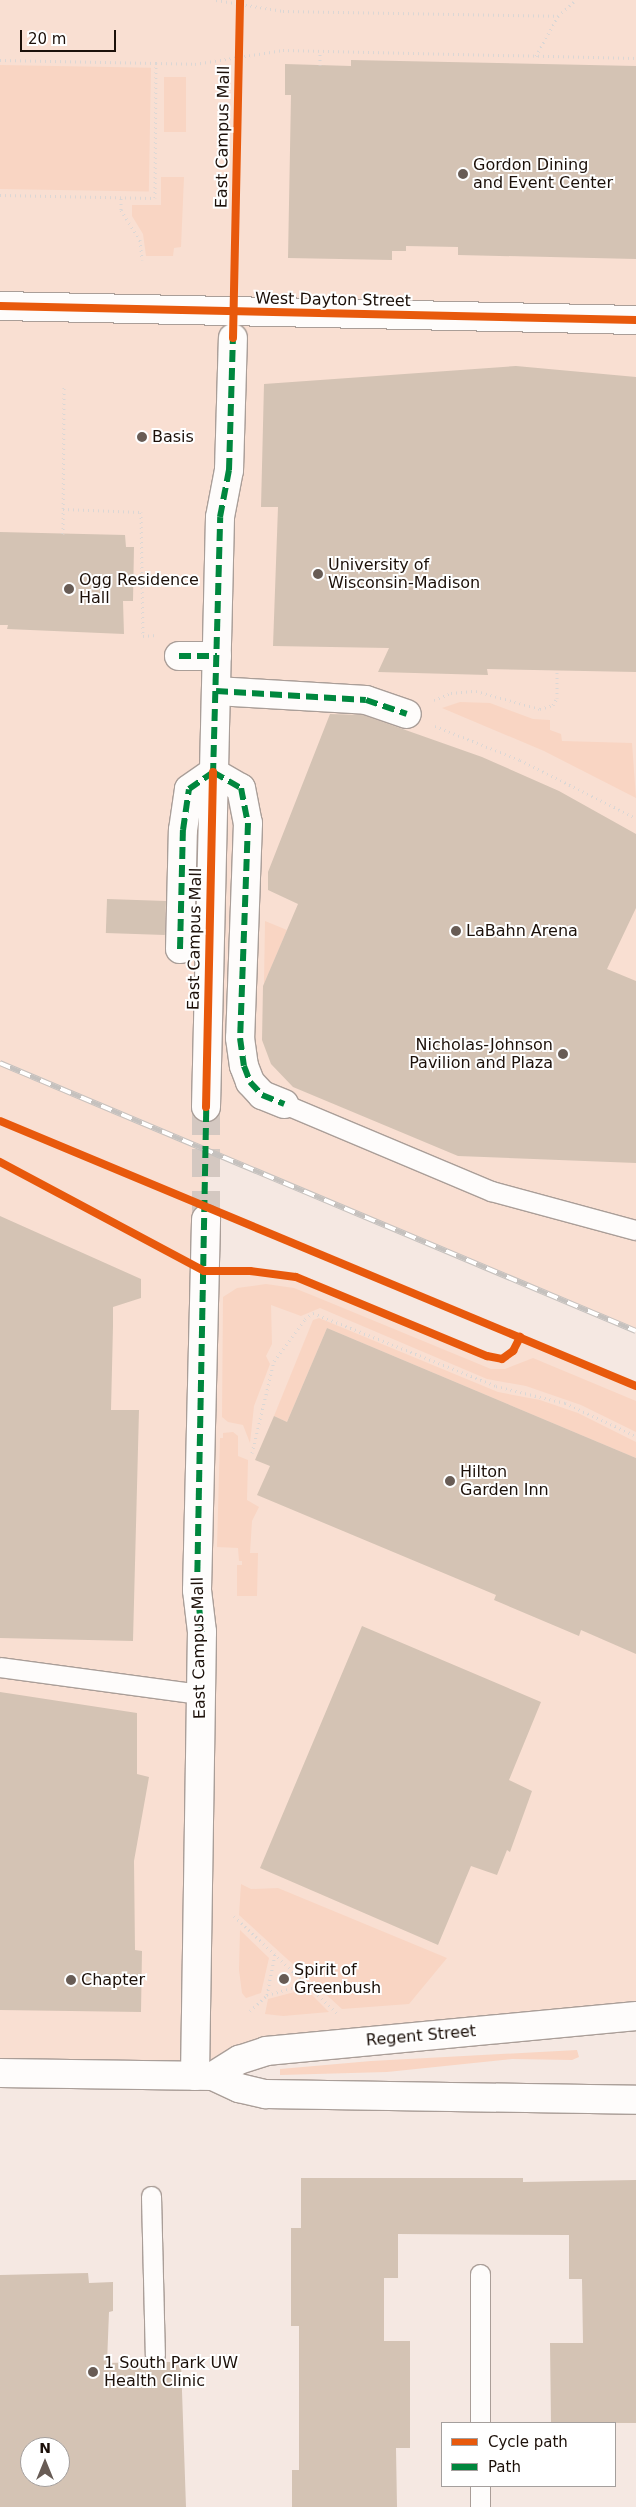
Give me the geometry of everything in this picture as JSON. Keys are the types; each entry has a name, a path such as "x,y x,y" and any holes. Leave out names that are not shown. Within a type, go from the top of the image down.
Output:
{"street":[{"name":"West Dayton Street","path":"0,306 636,320"},
{"name":"East Campus Mall","path":"206,1107 220,517 229,470 233,338"},
{"path":"179,656 216,656"},
{"path":"216,691 366,700 412,716"},
{"path":"180,949 183,830 189,789 213,772 240,788 248,823 240,1038 244,1066 250,1082 262,1095 284,1104"},
{"name":"East Campus Mall","path":"204,2076 202,1632 197,1590 206,1219"},
{"name":"Regent Street","path":"204,2076 238,2060 266,2051 636,2016"},
{"path":"0,2072 204,2076 239,2088 266,2094 636,2100"}],"lane":[{"path":"284,1104 491,1191 636,1230"},
{"path":"0,1667 201,1694"},
{"path":"151,2196 155,2355"},
{"path":"480,2274 480,2422"},
{"path":"480,2487 480,2507"}],"path":[{"path":"216,0 240,2 283,11 558,16"},
{"path":"536,56 558,16 576,0"},
{"path":"240,2 240,13"},
{"path":"0,60 195,64 283,50 636,58"},
{"path":"320,52 320,65"},
{"path":"0,195 155,198 156,63"},
{"path":"121,198 121,210 140,240 142,260"},
{"path":"63,534 64,387"},
{"path":"63,509 141,512 143,636 161,635"},
{"path":"557,670 557,698 553,705 540,709 495,694 476,691 451,694 422,706 412,716 520,760 636,818"},
{"path":"252,1453 274,1361 305,1319 313,1313 496,1386 565,1404 636,1436"},
{"path":"234,1916 340,2015"},
{"path":"267,1995 275,1954"},
{"path":"250,2011 267,1995 307,1984"}],"shaded area":[{"name":"University of Wisconsin-Madison","path":"0,0 636,0 636,1331 206,1149 204,1271 250,1271 296,1277 487,1356 502,1359 513,1351 520,1337 636,1386 636,2016 267,2051 213,2076 0,2073"},
{"path":"0,65 151,68 149,192 0,189"},
{"path":"164,77 186,77 186,132 164,132"},
{"path":"161,177 184,177 181,247 174,248 173,256 146,256 143,234 132,216 132,205 161,205"},
{"path":"460,702 490,703 533,719 550,720 550,730 561,734 562,741 632,743 636,798 544,751 442,708"},
{"path":"265,921 287,930 264,984"},
{"path":"266,1284 294,1288 491,1369 505,1369 533,1358 636,1401 636,1432 581,1405 526,1386 487,1379 320,1308 301,1316 271,1305 272,1344 266,1356 270,1364 254,1406 250,1443 243,1425 228,1422 222,1417 223,1297 237,1288"},
{"path":"319,1318 498,1392 540,1400 578,1413 636,1442 636,1458 327,1328 287,1422 274,1416 313,1320"},
{"path":"233,1432 238,1436 238,1456 248,1460 247,1500 259,1507 252,1521 250,1553 258,1553 257,1596 237,1596 237,1565 242,1565 242,1561 239,1561 238,1548 217,1547 220,1438 223,1438 223,1433"},
{"path":"241,1884 251,1889 278,1888 447,1958 409,2004 342,2009 239,1915"},
{"path":"240,1930 269,1958 261,1993 246,1998 242,1993 239,1970"},
{"path":"306,1989 329,2012 283,2016 265,2014 268,1999"},
{"path":"577,2050 579,2057 572,2060 512,2059 387,2072 280,2075 280,2069 371,2061"}],"building":[{"name":"Gordon Dining and Event Center","path":"351,60 636,66 636,259 458,255 458,247 406,246 406,251 392,251 392,260 288,258 291,95 285,95 285,64 351,66"},
{"path":"516,366 636,377 636,672 487,669 488,675 378,672 389,648 273,646 278,507 261,507 264,384"},
{"name":"Ogg Residence Hall","path":"0,532 125,535 126,547 134,547 133,601 123,601 124,634 7,629 8,625 0,625"},
{"name":"LaBahn Arena","path":"330,714 363,715 482,757 559,791 636,834 636,908 607,969 636,981 636,1163 458,1156 293,1087 271,1064 262,1040 263,986 298,904 268,890 268,872"},
{"path":"107,899 166,901 165,935 106,933"},
{"path":"0,1216 141,1279 141,1298 113,1307 111,1410 139,1410 133,1641 0,1638"},
{"name":"Hilton Garden Inn","path":"327,1328 636,1458 636,1654 581,1630 579,1636 494,1600 496,1595 257,1495 270,1466 255,1460 274,1416 287,1422"},
{"path":"362,1626 541,1702 509,1780 532,1791 510,1852 507,1850 497,1875 471,1866 438,1945 260,1868"},
{"path":"0,1692 137,1713 137,1774 149,1777 134,1861 135,1950 142,1951 141,2012 0,2010"},
{"path":"301,2178 523,2178 523,2182 636,2180 636,2423 551,2422 550,2343 583,2343 582,2279 569,2279 569,2235 398,2234 398,2278 384,2278 384,2341 410,2341 410,2448 396,2448 397,2507 292,2507 292,2470 299,2470 299,2326 291,2326 291,2228 301,2228"},
{"path":"88,2273 89,2283 113,2282 113,2311 109,2312 107,2363 147,2362 155,2366 163,2362 181,2362 186,2507 0,2507 0,2275"}],"tunnel":[{"path":"206,1107 206,1219"}],"railway":[{"path":"0,1063 636,1331"}],"marked path":[{"path":"213,775 220,517 229,470 233,338"},
{"path":"179,656 217,656"},
{"path":"216,691 366,700 407,714"},
{"path":"213,772 241,788 248,823 240,1038 244,1066 250,1082 262,1095 284,1104"},
{"path":"180,949 183,830 189,789 213,772"},
{"path":"202,1632 197,1590 206,1103"}],"cycle path":[{"path":"233,338 240,0"},
{"path":"0,306 636,320"},
{"path":"206,1107 213,772"},
{"path":"0,1121 636,1386"},
{"path":"0,1162 204,1271 250,1271 296,1277 487,1356 502,1359 513,1351 520,1337"}],"place":[{"name":"Gordon Dining and Event Center","path":"463,174"},
{"name":"Basis","path":"142,437"},
{"name":"University of Wisconsin-Madison","path":"318,574"},
{"name":"Ogg Residence Hall","path":"69,589"},
{"name":"LaBahn Arena","path":"456,931"},
{"name":"Nicholas-Johnson Pavilion and Plaza","path":"563,1054"},
{"name":"Hilton Garden Inn","path":"450,1481"},
{"name":"Spirit of Greenbush","path":"284,1979"},
{"name":"Chapter","path":"71,1980"},
{"name":"1 South Park UW Health Clinic","path":"93,2372"}]}
